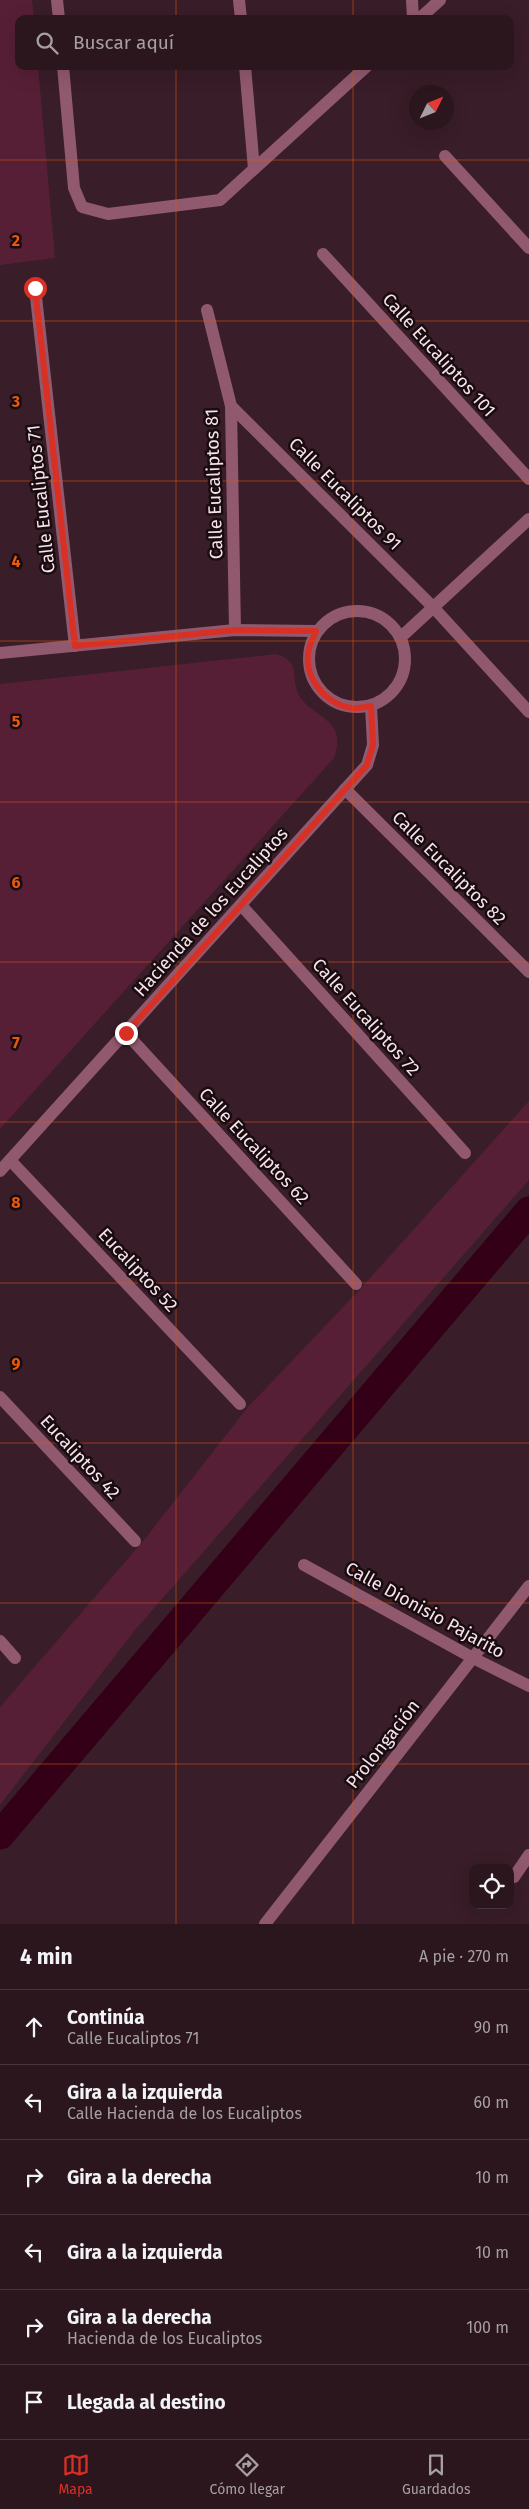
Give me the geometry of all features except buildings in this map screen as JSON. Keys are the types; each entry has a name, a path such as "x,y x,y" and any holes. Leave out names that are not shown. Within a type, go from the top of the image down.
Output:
{"street":[{"path":"57,0 59,15"},
{"path":"239,0 240,15"},
{"path":"412,0 413,15"},
{"path":"423,15 440,0"},
{"path":"63,70 74,188 82,208 108,214 220,200 362,70"},
{"path":"245,70 254,169"},
{"path":"444,156 529,248"},
{"name":"Calle Eucaliptos 101","path":"323,254 529,479"},
{"name":"Calle Eucaliptos 71","path":"35,288 75,646"},
{"name":"Calle Eucaliptos 81","path":"207,310 231,406 235,630"},
{"name":"Calle Eucaliptos 91","path":"231,406 434,608 529,712"},
{"path":"400,638 529,519"},
{"path":"350,610 370,612 388,622 400,638 406,658 402,679 389,696 371,706 351,708 332,701 317,688 309,670 308,650 316,631 331,617 350,610"},
{"path":"0,653 235,630 316,631"},
{"name":"Hacienda de los Eucaliptos","path":"0,1171 367,765 373,745 371,706"},
{"name":"Calle Eucaliptos 82","path":"345,789 529,972"},
{"name":"Calle Eucaliptos 72","path":"241,905 465,1153"},
{"name":"Calle Eucaliptos 62","path":"126,1033 356,1284"},
{"name":"Eucaliptos 52","path":"10,1160 240,1404"},
{"name":"Eucaliptos 42","path":"0,1396 135,1542"},
{"name":"Calle Dionisio Pajarito","path":"304,1564 473,1658 529,1686"},
{"name":"Prolongación","path":"265,1924 529,1586"},
{"path":"0,1641 15,1658"},
{"path":"514,1877 529,1855"}],"shaded area":[{"path":"0,0 32,0 34,15 15,15 15,70 38,70 55,258 0,265"},
{"path":"276,654 284,657 292,666 296,688 302,700 330,723 337,734 334,758 0,1129 0,684"},
{"path":"529,1101 529,1180 135,1630 0,1805 0,1707 144,1540 248,1407 362,1287"}],"waterway":[{"path":"0,1835 529,1211"}],"route":[{"path":"35,288 75,646 235,630 316,631 308,650 309,670 317,688 332,701 351,708 371,706 373,745 367,765 126,1033"}]}
